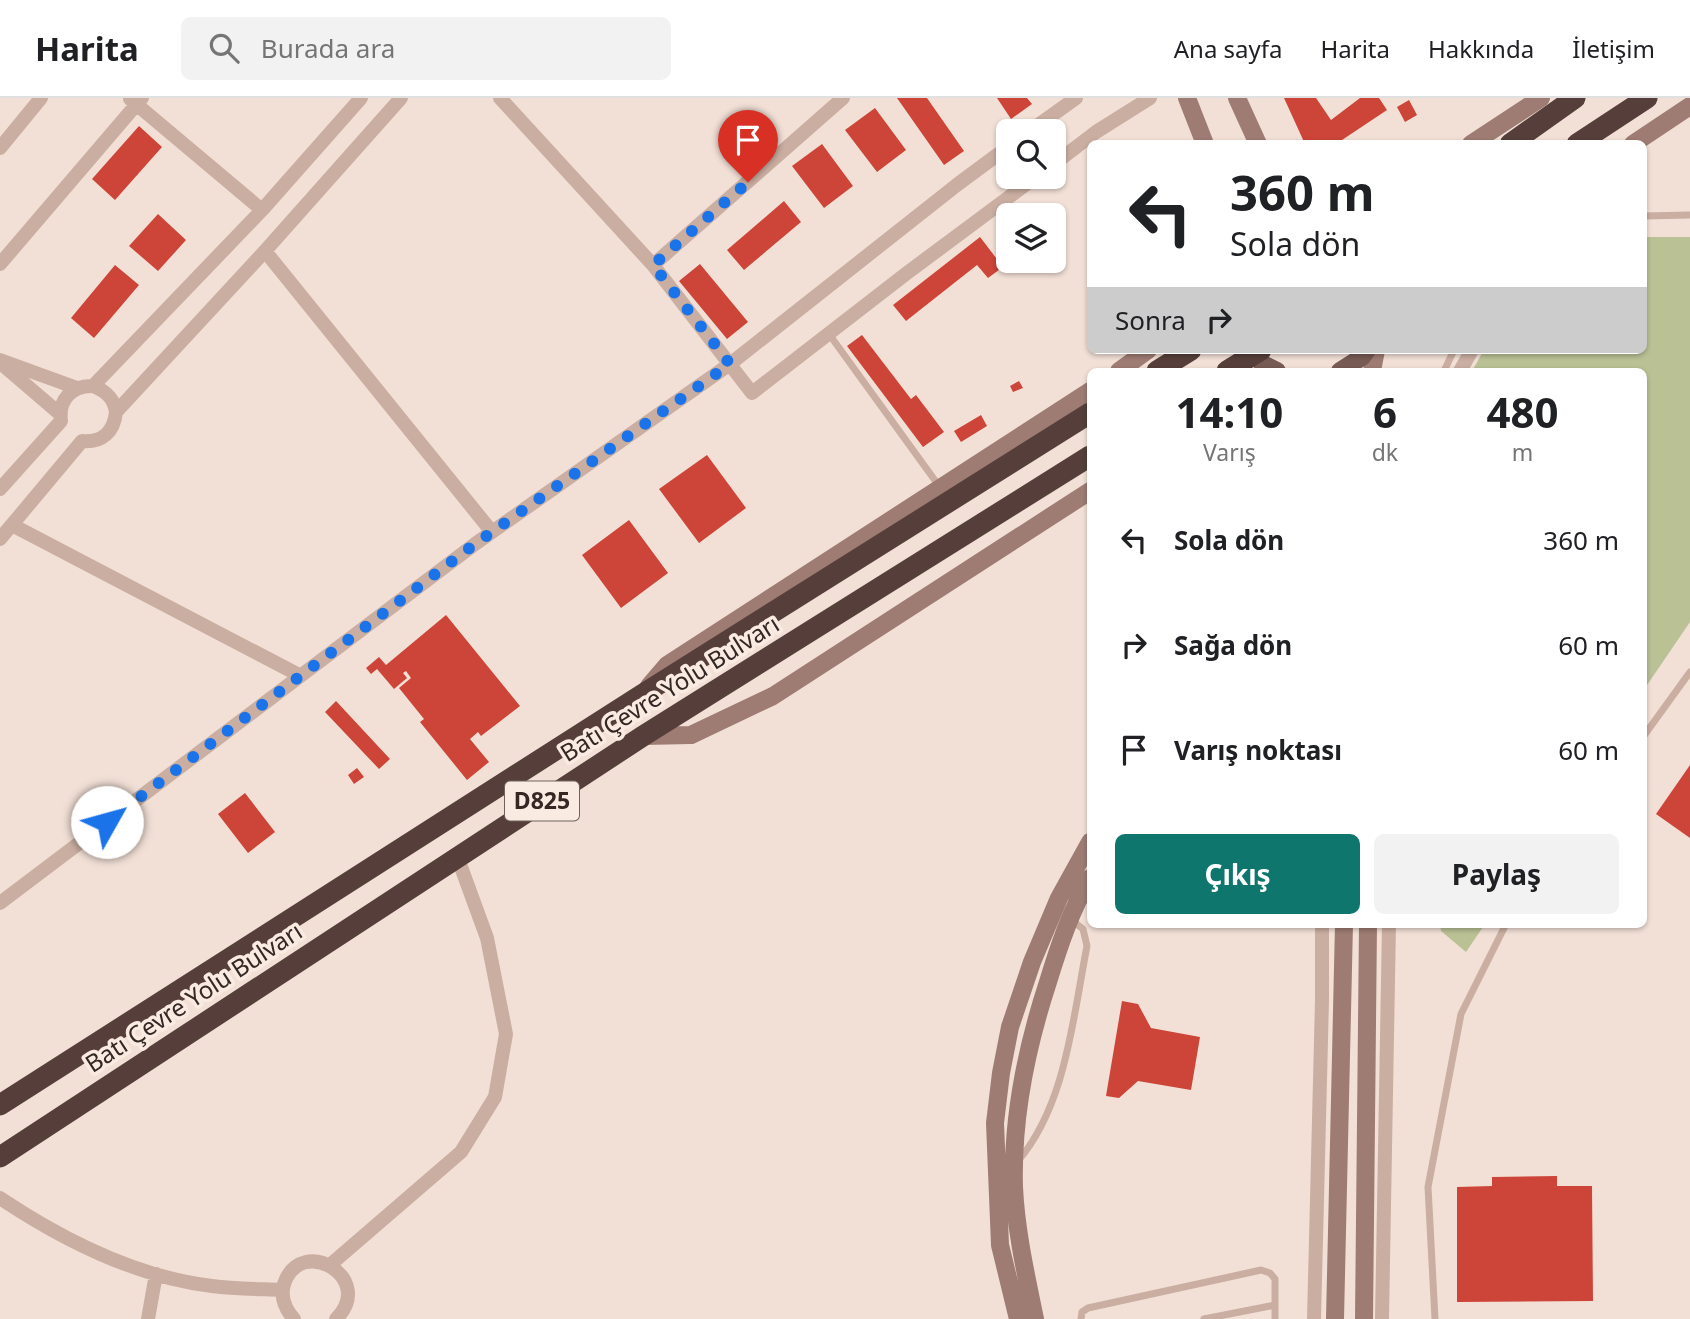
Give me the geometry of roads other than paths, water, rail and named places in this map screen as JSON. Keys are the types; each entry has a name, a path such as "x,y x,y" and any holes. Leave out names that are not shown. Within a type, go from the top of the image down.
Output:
{"highway":[{"path":"1516,140 1576,98"},
{"path":"1583,140 1647,98"},
{"path":"1162,368 1185,354"},
{"path":"1232,368 1255,354"},
{"name":"Batı Çevre Yolu Bulvarı","path":"0,1105 643,694 1087,415"},
{"name":"Batı Çevre Yolu Bulvarı","path":"0,1157 643,736 1087,458"}],"main road":[{"path":"1253,354 1271,368"},
{"path":"1345,368 1364,354"}],"street":[{"path":"0,148 41,98"},
{"path":"93,386 262,210 360,98"},
{"path":"116,412 265,251 401,98"},
{"path":"500,98 653,265 752,393 1020,189"},
{"path":"653,265 843,98"},
{"path":"1047,119 1076,98"},
{"path":"1066,155 1096,132 1150,98"},
{"path":"1187,98 1203,140"},
{"path":"1237,98 1256,140"},
{"path":"1477,140 1541,98"},
{"path":"0,264 136,100 262,210"},
{"path":"1639,140 1690,106"},
{"path":"0,903 492,532 730,364 996,156"},
{"path":"265,251 492,532"},
{"path":"1123,368 1142,354"},
{"path":"0,362 77,388 93,386 107,393 115,406 114,425 100,439 82,442 68,434 60,417 0,362"},
{"path":"0,489 60,417 64,399 77,388"},
{"path":"643,694 667,665 1087,393"},
{"path":"0,539 82,442"},
{"path":"643,736 691,735 774,696 1087,493"},
{"path":"12,525 299,675"},
{"path":"1035,1319 1021,1249 1014,1187 1016,1122 1030,1035 1062,914 1087,850"},
{"path":"330,1265 461,1152 495,1097 506,1034 487,938 457,856"},
{"path":"1018,1319 1000,1245 995,1124 1001,1073 1010,1027 1032,961 1062,914 1076,902 1087,883"},
{"path":"1314,1319 1322,928"},
{"path":"1335,1319 1343,928"},
{"path":"1364,1319 1368,928"},
{"path":"1382,1319 1389,928"},
{"path":"0,1198 33,1220 83,1247 156,1274 211,1286 282,1290"},
{"path":"293,1319 286,1311 282,1290 291,1272 300,1265 320,1262 330,1265 345,1281 348,1292 342,1317"},
{"path":"148,1319 156,1274"}],"lane":[{"path":"1647,216 1690,215"},
{"path":"829,334 940,487"},
{"path":"1647,731 1690,672"},
{"path":"1015,1164 1033,1144 1059,1086 1087,946 1083,929 1062,914"},
{"path":"1435,1319 1427,1187 1461,1014 1504,928"},
{"path":"1081,1319 1082,1312 1088,1308 1261,1270 1270,1273 1275,1279 1275,1319"},
{"path":"1204,1319 1275,1304"}]}
